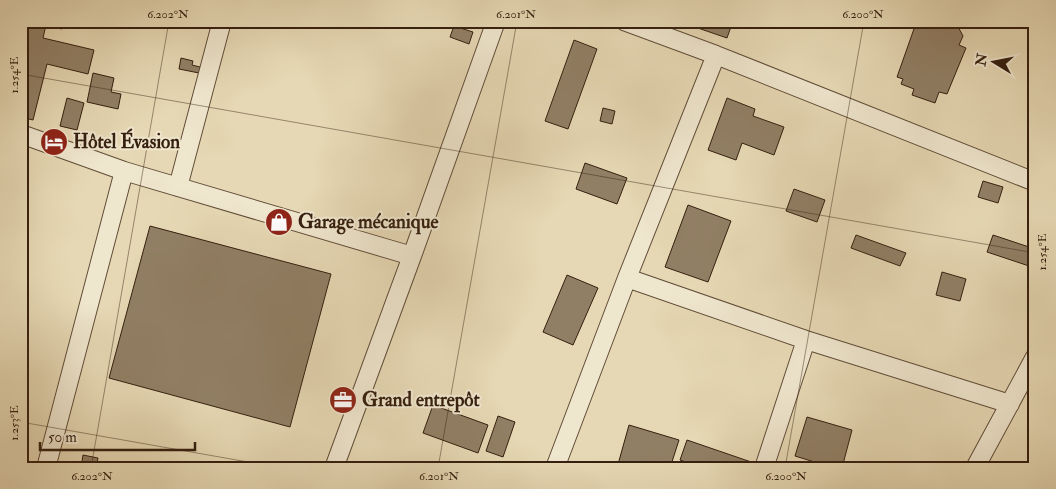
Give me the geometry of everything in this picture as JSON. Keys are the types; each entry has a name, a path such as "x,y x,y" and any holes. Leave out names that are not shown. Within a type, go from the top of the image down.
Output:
{"street":[{"path":"178,187 222,21"},
{"path":"335,467 496,21"},
{"path":"624,21 716,55 1035,182"},
{"path":"555,468 627,278 716,55"},
{"path":"21,134 124,171 412,256"},
{"path":"46,468 124,171"},
{"path":"627,278 806,340 1010,404"},
{"path":"764,468 806,340"},
{"path":"975,468 1035,357"}],"building":[{"path":"21,21 63,21 62,29 46,25 43,38 94,50 88,74 47,64 33,120 21,117"},
{"path":"693,21 733,21 727,38 692,26"},
{"path":"925,21 950,21 956,23 963,36 959,45 966,48 947,94 939,92 935,103 912,95 914,89 901,84 903,79 897,77 915,26 925,23"},
{"path":"454,26 473,32 469,44 450,37"},
{"path":"574,40 597,49 568,129 545,121"},
{"path":"181,58 193,61 192,65 200,67 199,73 179,69"},
{"path":"93,73 114,78 111,92 121,94 118,109 87,102"},
{"path":"67,98 84,103 77,130 60,126"},
{"path":"727,98 755,109 753,116 784,127 774,155 742,143 736,160 708,150"},
{"path":"603,108 615,111 612,124 600,121"},
{"path":"585,163 627,178 617,204 576,189"},
{"path":"983,181 1003,187 998,203 978,197"},
{"path":"794,189 825,200 817,222 786,211"},
{"path":"688,205 731,221 708,282 665,267"},
{"path":"150,226 331,274 290,427 109,378"},
{"path":"856,235 906,253 900,266 851,248"},
{"path":"993,235 1035,249 1035,268 987,252"},
{"path":"942,272 966,279 960,301 936,295"},
{"path":"567,275 598,288 573,345 543,332"},
{"path":"433,405 488,425 478,453 423,433"},
{"path":"498,416 515,422 503,457 486,451"},
{"path":"807,417 852,430 842,468 834,468 795,456"},
{"path":"629,425 679,440 670,468 617,468"},
{"path":"687,440 757,464 756,468 703,468 680,460"},
{"path":"83,455 98,458 96,468 81,468"}],"place":[{"name":"Hôtel Évasion","path":"54,142"},
{"name":"Garage mécanique","path":"279,222"},
{"name":"Grand entrepôt","path":"343,400"}]}
